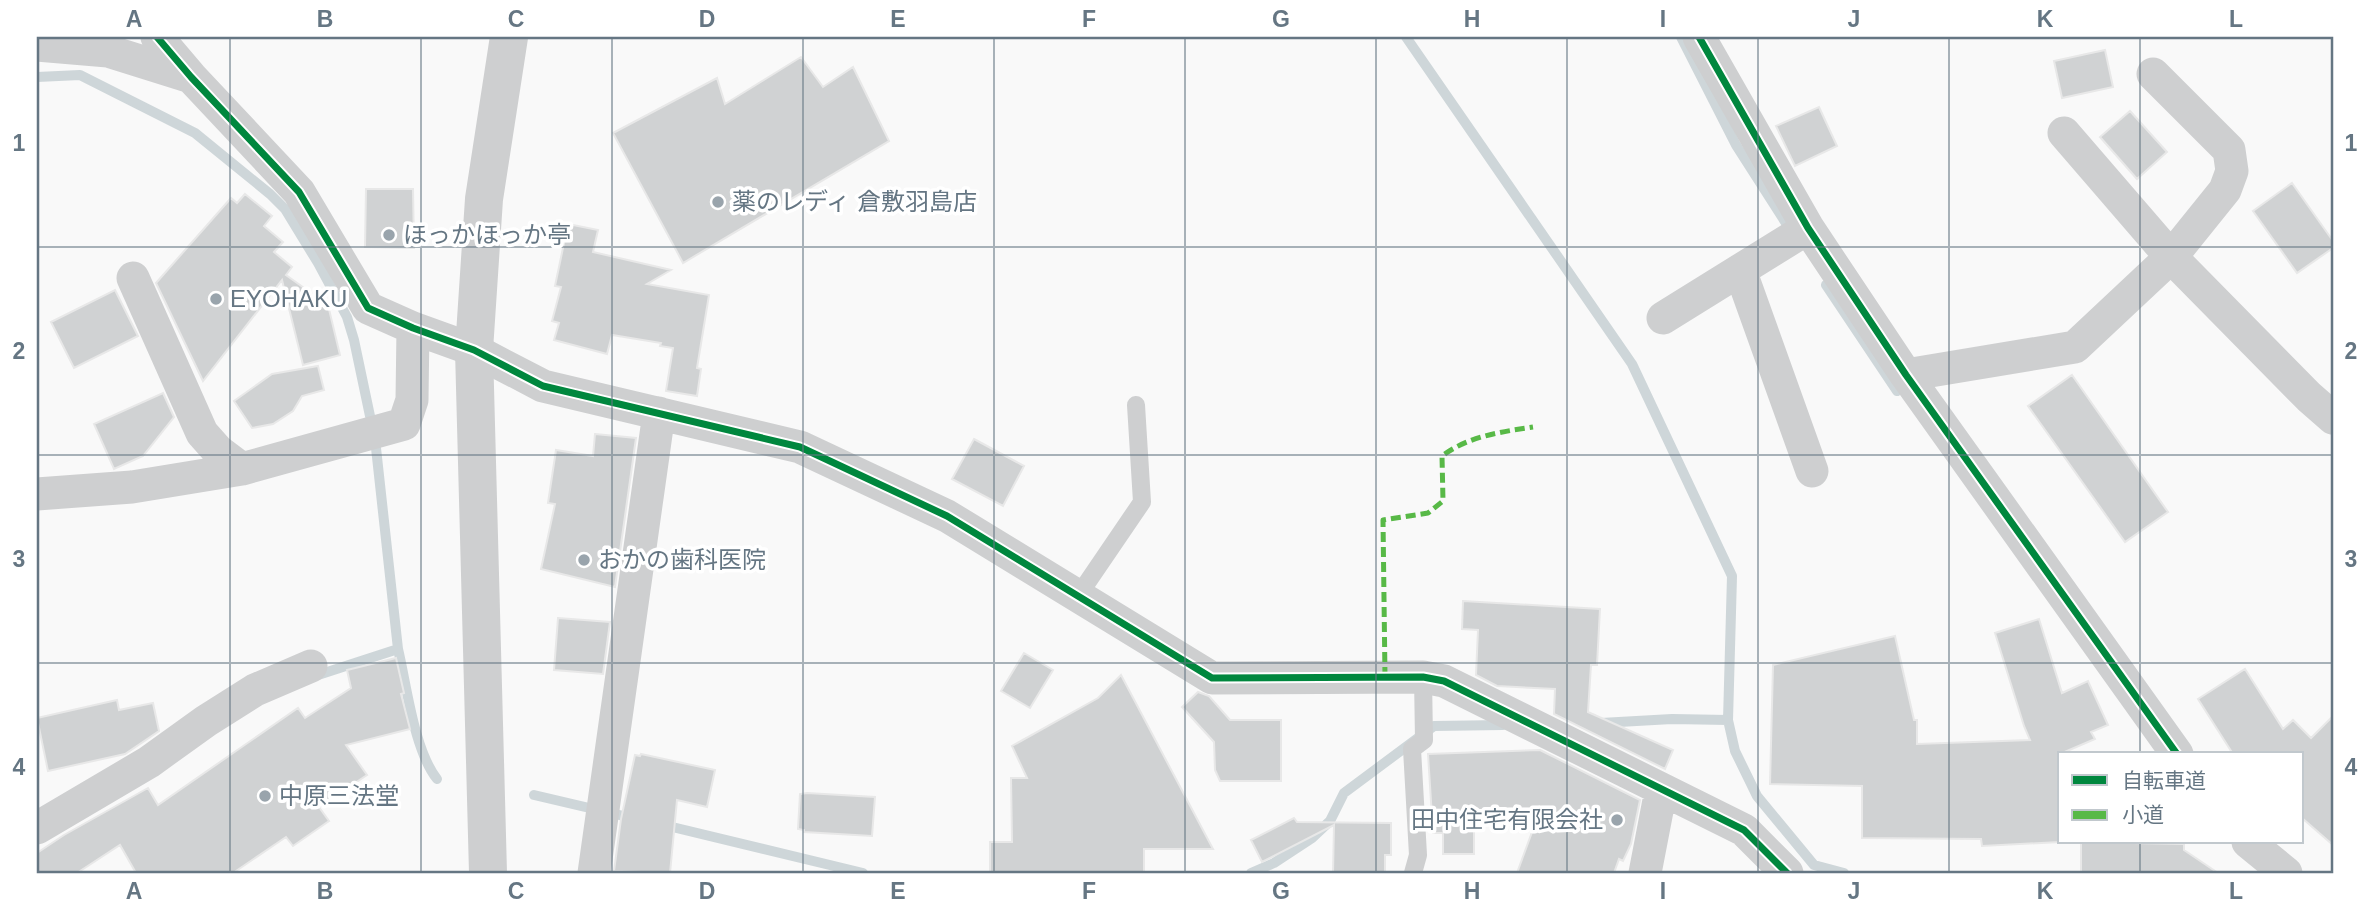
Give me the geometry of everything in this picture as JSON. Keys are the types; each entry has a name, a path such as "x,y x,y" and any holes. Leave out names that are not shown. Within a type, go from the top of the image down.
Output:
{"street":[{"path":"158,37 191,77 299,192 368,307 413,328 474,350 543,386 800,447 947,516 1212,678 1423,677 1444,681 1744,830 1787,873"},
{"path":"488,873 474,350 484,199 509,37"},
{"path":"1699,37 1797,234 1906,375 2176,752"},
{"path":"37,44 94,43 108,51 191,77"},
{"path":"1906,375 2075,346 2171,257 2225,190 2232,171 2228,150 2153,74"},
{"path":"2064,133 2171,257 2333,418"},
{"path":"1663,318 1797,234"},
{"path":"1740,270 1812,471"},
{"path":"133,278 202,433 218,451 242,468"},
{"path":"37,495 132,487 242,468 404,424 412,400 413,328"},
{"path":"594,873 659,413"},
{"path":"37,828 149,762 255,690 311,666"},
{"path":"1644,873 1661,790"},
{"path":"2250,844 2286,873"}],"lane":[{"path":"1077,596 1142,502 1136,405"},
{"path":"1413,873 1418,855 1412,749 1424,740 1423,677"}],"building":[{"path":"2105,50 2113,87 2062,98 2054,61"},
{"name":"薬のレディ 倉敷羽島店","path":"801,57 823,87 853,67 889,141 683,263 613,133 717,78 725,104"},
{"path":"1819,107 1837,146 1795,166 1776,126"},
{"path":"2130,111 2167,152 2137,179 2100,137"},
{"path":"2292,183 2333,241 2333,248 2297,273 2253,211"},
{"path":"366,189 413,189 414,248 365,247"},
{"name":"EYOHAKU","path":"245,194 272,216 264,226 283,242 274,252 292,267 286,275 328,305 340,355 303,365 282,280 203,381 156,283 231,198 237,203"},
{"path":"568,224 598,230 593,252 671,270 647,284 709,295 697,368 701,369 697,396 666,391 673,348 660,346 661,343 612,335 607,354 554,340 559,323 552,321 561,287 555,286"},
{"path":"115,290 138,336 74,368 51,322"},
{"path":"318,366 324,390 302,396 293,411 273,424 252,428 234,401 272,374"},
{"path":"2072,375 2168,512 2125,542 2028,406"},
{"path":"163,393 174,417 143,456 114,469 94,424"},
{"path":"595,434 636,438 615,587 541,569 555,504 548,503 556,450 593,456"},
{"path":"974,439 1024,466 1003,506 952,479"},
{"path":"1463,601 1600,609 1597,665 1591,665 1588,712 1673,750 1665,769 1554,714 1555,689 1497,686 1476,675 1478,630 1462,629"},
{"path":"558,618 610,622 603,674 554,670"},
{"path":"2039,619 2062,693 2088,681 2108,725 2091,732 2095,739 2065,752 2058,752 2058,842 1982,846 1981,839 1862,838 1862,786 1770,784 1773,665 1895,636 1914,720 1917,720 1917,744 2030,740 1995,633"},
{"path":"1024,653 1053,670 1030,708 1001,691"},
{"path":"396,658 410,729 346,745 367,775 319,807 329,821 293,846 286,837 233,873 136,873 120,845 77,873 37,873 37,853 64,835 148,788 158,805 298,708 305,718 351,688 347,670"},
{"path":"2245,669 2283,729 2293,720 2311,738 2333,716 2333,845 2304,820 2304,752 2232,752 2198,699"},
{"path":"1121,675 1213,849 1144,849 1144,873 990,873 990,842 1012,842 1011,778 1027,778 1012,746 1098,698"},
{"path":"1198,692 1209,696 1230,720 1281,720 1281,781 1220,781 1215,770 1214,742 1182,707"},
{"path":"117,700 119,710 153,703 159,731 125,754 48,771 37,718"},
{"path":"1540,750 1640,800 1631,844 1623,861 1619,859 1614,873 1517,873 1539,813 1474,814 1474,854 1443,854 1443,833 1433,833 1428,754"},
{"path":"635,755 715,770 707,807 677,800 670,873 614,871 621,819"},
{"path":"800,794 875,797 872,836 804,832 798,829"},
{"path":"1294,818 1297,822 1391,823 1391,855 1385,855 1385,873 1333,873 1334,825 1262,862 1251,840"},
{"path":"2081,844 2184,844 2184,850 2218,873 2081,873"}],"waterway":[{"path":"1406,37 1632,364 1732,576 1728,720 1735,751 1757,796 1814,865 1844,873"},
{"path":"1681,37 1736,145 1791,231"},
{"path":"37,77 80,75 195,133 285,209 347,317 370,416"},
{"path":"1826,285 1897,391"},
{"path":"315,676 398,649 376,448"},
{"path":"398,649 422,752 437,779"},
{"path":"1601,723 1672,719 1728,720"},
{"path":"1251,873 1274,863 1312,838 1330,821 1344,793 1434,726 1503,725"},
{"path":"534,795 632,818"},
{"path":"664,825 863,873"}],"marked path":[{"path":"1385,677 1383,520 1428,513 1443,501 1442,456 1452,449 1485,436 1533,427"}],"cycle path":[{"path":"157,37 299,192 368,308 474,350 543,386 800,447 947,516 1212,678 1423,677 1444,681 1744,830 1787,873"},
{"path":"1699,37 1808,228 1906,375 2176,752"}],"place":[{"name":"薬のレディ 倉敷羽島店","path":"718,202"},
{"name":"ほっかほっか亭","path":"389,235"},
{"name":"EYOHAKU","path":"216,299"},
{"name":"おかの歯科医院","path":"584,560"},
{"name":"中原三法堂","path":"265,796"},
{"name":"田中住宅有限会社","path":"1617,820"}]}
